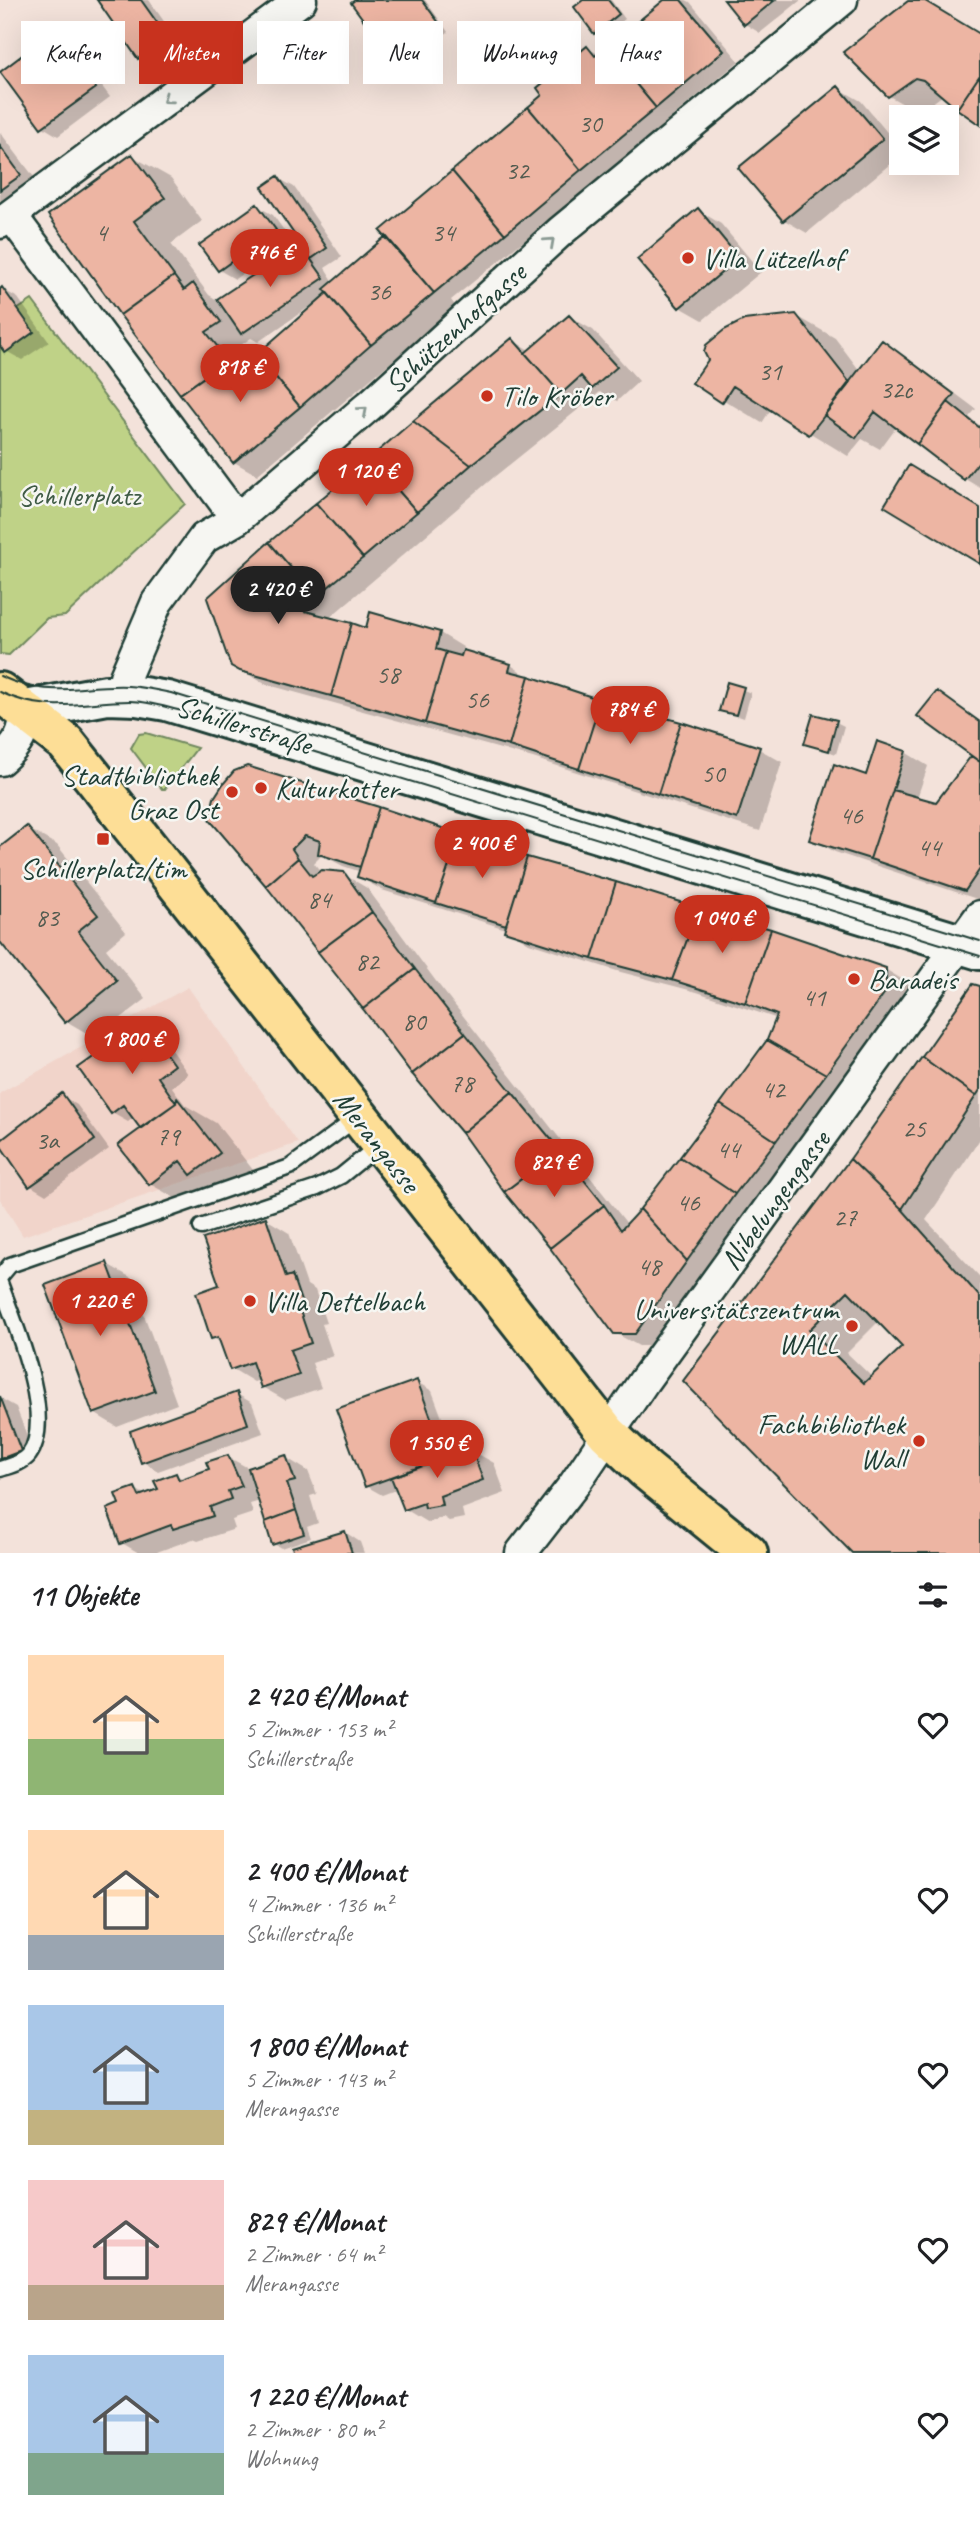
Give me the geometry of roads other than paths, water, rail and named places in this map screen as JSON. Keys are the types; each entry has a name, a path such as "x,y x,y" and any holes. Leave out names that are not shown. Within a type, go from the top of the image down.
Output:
{"main road":[{"name":"Schillerstraße","path":"13,701 121,696 147,697 183,705 973,936"},
{"name":"Merangasse","path":"13,701 66,743 93,776 607,1433 646,1470 748,1553"}],"street":[{"path":"237,519 6,219 301,0"},
{"name":"Schützenhofgasse","path":"121,696 125,677 157,602 204,538 237,519 370,405 561,231 842,0"},
{"path":"0,760 14,748 24,729 13,701"},
{"name":"Nibelungengasse","path":"521,1553 573,1486 607,1433 973,936"}],"lane":[{"path":"201,1227 317,1188 341,1176 369,1131"},
{"path":"0,1277 10,1265 290,1167 369,1131"},
{"path":"0,1283 30,1367 39,1420 30,1454 22,1461 0,1469"}],"tram line":[{"path":"0,676 18,683 50,689 128,686 171,693 980,941"},
{"path":"0,692 18,699 50,705 136,701 178,710 980,956"}],"place":[{"name":"Villa Lützelhof","path":"688,258"},
{"name":"Tilo Kröber","path":"487,396"},
{"name":"Kulturkotter","path":"261,788"},
{"name":"Stadtbibliothek Graz Ost","path":"232,792"},
{"name":"Schillerplatz/tim","path":"103,839"},
{"name":"Baradeis","path":"854,979"},
{"name":"Villa Dettelbach","path":"250,1301"},
{"name":"Universitätszentrum WALL","path":"852,1326"},
{"name":"Fachbibliothek Wall","path":"919,1441"}],"park label":[{"name":"Schillerplatz","path":"79,495"}]}
